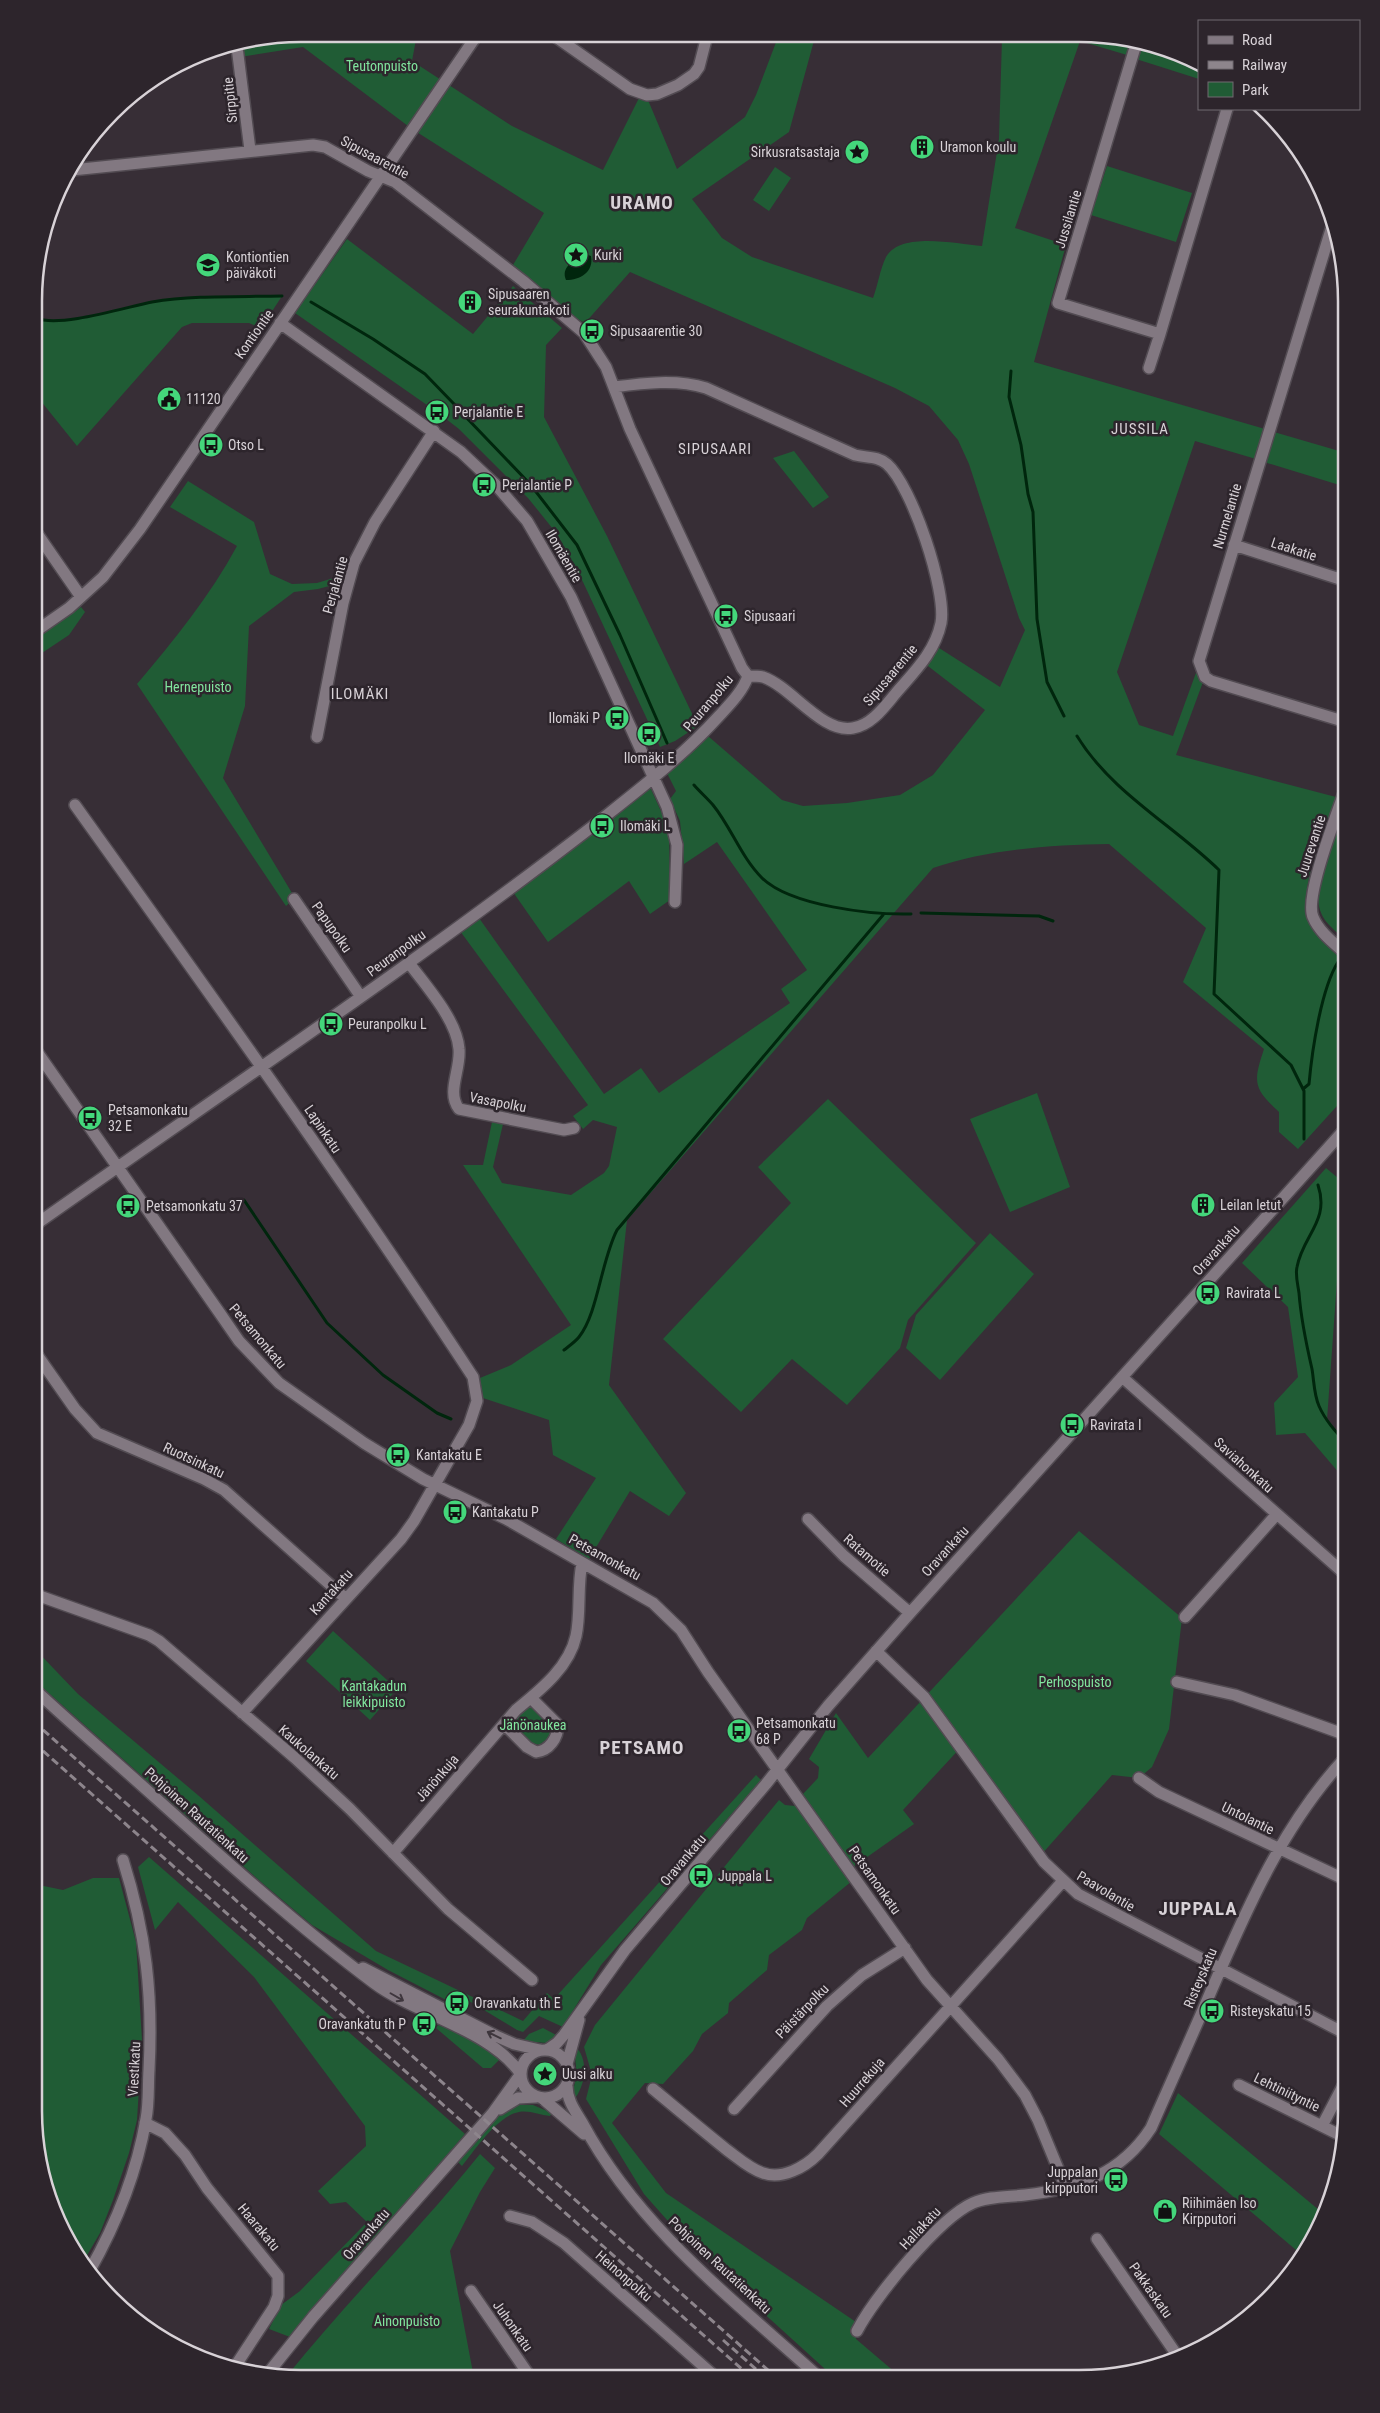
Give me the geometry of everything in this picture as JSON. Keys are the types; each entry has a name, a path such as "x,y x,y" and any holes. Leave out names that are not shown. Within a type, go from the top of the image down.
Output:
{"street":[{"name":"Kontiontie","path":"42,626 81,597 103,577 140,528 472,42"},
{"path":"562,42 630,89 647,95 658,94 678,85 694,74 699,67 706,42"},
{"name":"Jussilantie","path":"1135,48 1058,303 1160,334"},
{"name":"Sirppitie","path":"238,50 250,150"},
{"path":"1149,368 1227,110"},
{"name":"Sipusaarentie","path":"79,169 250,150 313,145 325,148 395,182 571,320 584,333 599,354 657,489 742,668 748,676 758,676 771,681 827,722 845,730 864,725 888,702 928,655 941,623 941,606 936,582 909,496 897,474 878,458 855,455 706,388 690,383 641,383 614,387"},
{"name":"Nurmelantie","path":"1329,235 1202,649 1200,661 1205,677 1211,682 1338,720"},
{"name":"Ilomäentie","path":"280,323 462,452 495,484 527,521 570,597 667,807 677,845 675,902"},
{"name":"Perjalantie","path":"316,737 343,604 354,563 398,484 434,431"},
{"path":"42,541 81,597"},
{"name":"Laakatie","path":"1234,545 1338,578"},
{"name":"Peuranpolku","path":"42,1220 361,997 525,878 654,778 696,741 733,700 748,676"},
{"name":"Lapinkatu","path":"75,805 262,1066 416,1290 473,1378 477,1400 468,1426 434,1485"},
{"name":"Juurevantie","path":"1338,811 1313,886 1310,904 1312,915 1318,927 1338,946"},
{"name":"Papupolku","path":"294,899 361,997"},
{"name":"Vasapolku","path":"409,963 448,1019 456,1034 459,1059 453,1098 459,1109 564,1130 574,1128"},
{"name":"Petsamonkatu","path":"42,1059 218,1312 258,1363 305,1403 364,1443 434,1485 506,1519 653,1603 681,1630 708,1672 927,1980 998,2060 1025,2095 1038,2120 1066,2188"},
{"name":"Oravankatu","path":"544,2050 557,2043 625,1950 876,1651 1338,1137"},
{"name":"Ruotsinkatu","path":"42,1362 75,1409 96,1432 204,1478 224,1490 345,1598"},
{"name":"Saviahonkatu","path":"1122,1377 1338,1568"},
{"name":"Kantakatu","path":"242,1713 345,1598 401,1539 414,1521 434,1485"},
{"path":"1185,1617 1277,1514"},
{"name":"Ratamotie","path":"808,1519 844,1556 910,1612"},
{"name":"Jänönkuja","path":"393,1853 516,1710 532,1699 556,1674 572,1650 576,1635 578,1580 582,1563"},
{"name":"Kaukolankatu","path":"42,1597 149,1635 180,1658 343,1802 448,1909 532,1980"},
{"name":"Paavolantie","path":"876,1651 924,1697 953,1734 1019,1829 1063,1881 1096,1905 1338,2030"},
{"path":"1177,1682 1235,1695 1338,1732"},
{"name":"Pohjoinen Rautatienkatu","path":"42,1696 271,1901 343,1958 399,1999 460,2028 502,2054 520,2074"},
{"path":"504,1724 527,1747 536,1752 548,1747 555,1738 558,1725 532,1699"},
{"name":"Risteyskatu","path":"1066,2188 1089,2182 1105,2173 1134,2152 1142,2142 1151,2128 1249,1905 1280,1850 1322,1783 1338,1766"},
{"name":"Untolantie","path":"1140,1778 1159,1792 1338,1876"},
{"name":"Viestikatu","path":"93,2265 103,2248 128,2183 145,2124 151,2018 148,1969 139,1918 123,1860"},
{"name":"Huurrekuja","path":"653,2089 742,2162 764,2174 790,2172 810,2163 950,2004 1063,1881"},
{"name":"Päistärpolku","path":"734,2109 827,2006 862,1975 905,1948"},
{"name":"Pohjoinen Rautatienkatu","path":"343,1958 496,2036 514,2044 544,2050"},
{"name":"Oravankatu","path":"568,2064 572,2040 584,2008"},
{"path":"544,2050 559,2054 568,2064 570,2075 567,2086 554,2097 539,2098 525,2088 520,2074 522,2065 527,2058 544,2050"},
{"name":"Oravankatu","path":"271,2368 300,2332 492,2114 520,2074"},
{"name":"Lehtiniityntie","path":"1239,2085 1336,2133"},
{"name":"Pohjoinen Rautatienkatu","path":"567,2086 572,2106 591,2140 632,2196 674,2246 812,2370"},
{"name":"Lehtiniityntie","path":"1322,2126 1338,2095"},
{"name":"Oravankatu","path":"492,2114 518,2098 539,2098"},
{"name":"Pohjoinen Rautatienkatu","path":"539,2098 591,2140"},
{"name":"Haarakatu","path":"145,2124 165,2133 278,2276 279,2291 274,2307 237,2363"},
{"name":"Hallakatu","path":"857,2331 864,2317 880,2296 935,2231 960,2210 991,2198 1066,2188"},
{"name":"Heinonpolku","path":"510,2216 532,2222 551,2233 703,2370"},
{"name":"Pakkaskatu","path":"1097,2239 1176,2352"},
{"name":"Juhonkatu","path":"470,2291 525,2370"}],"green space":[{"name":"Teutonpuisto","path":"416,42 412,61 512,126 603,170 639,98 648,100 677,169 745,117 756,95 776,42 814,42 789,132 692,199 722,238 752,257 873,298 886,257 893,249 904,244 930,241 982,246 999,139 1002,42 1080,42 1015,228 1066,245 1034,362 1265,429 1256,459 1195,441 1117,672 1139,725 1173,736 1197,670 1203,682 1176,755 1336,797 1310,872 1306,902 1307,915 1313,928 1338,954 1338,1105 1298,1149 1279,1132 1279,1112 1264,1097 1258,1084 1258,1069 1264,1049 1183,982 1206,928 1109,844 998,852 933,868 627,1220 609,1385 686,1493 669,1516 630,1491 589,1559 556,1539 596,1478 553,1455 549,1420 483,1398 480,1378 511,1365 571,1325 463,1165 483,1165 492,1122 503,1124 493,1167 502,1183 571,1195 604,1173 609,1166 617,1127 593,1120 583,1129 573,1116 588,1105 460,931 479,918 604,1094 641,1068 659,1093 790,1003 781,989 807,970 717,842 684,864 680,821 670,799 676,791 667,773 708,736 782,800 803,806 847,803 900,795 933,775 985,710 924,663 936,646 1000,687 1025,630 1019,618 969,464 958,440 929,406 895,388 630,272 585,323 574,317 513,265 544,213 412,129 303,47 240,57 238,50 285,43"},
{"path":"1085,42 1129,47 1127,55"},
{"path":"1139,49 1162,56 1198,72 1198,79 1136,59"},
{"path":"1107,166 1192,193 1176,242 1091,215"},
{"path":"775,167 791,178 769,211 753,200"},
{"path":"347,239 473,334 513,286 562,328 546,345 544,417 607,536 698,726 675,741 660,747 583,582 557,534 528,498 459,429 295,313"},
{"path":"282,296 243,356 240,354 256,326 249,323 192,323 182,327 77,446 42,402 42,319 76,319 152,302 184,298"},
{"path":"1274,432 1338,451 1338,485 1264,462"},
{"path":"794,451 829,497 813,508 773,458"},
{"name":"Hernepuisto","path":"188,481 254,522 270,574 292,584 317,583 350,573 348,581 318,589 294,592 249,626 245,706 223,778 295,898 286,906 137,684 203,600 237,546 170,507"},
{"path":"81,607 85,612 69,635 42,653 42,635"},
{"path":"650,787 669,829 670,900 650,914 629,881 548,942 513,892"},
{"path":"1338,821 1338,933 1328,924 1321,912 1318,897"},
{"path":"1037,1093 1070,1187 1010,1212 970,1119"},
{"path":"828,1099 976,1243 908,1320 900,1348 847,1405 792,1359 741,1412 663,1339 791,1203 758,1167"},
{"path":"1326,1168 1338,1178 1338,1267 1327,1420 1338,1433 1338,1472 1305,1433 1276,1435 1274,1403 1298,1377 1288,1307 1242,1263"},
{"path":"990,1233 1034,1274 940,1380 906,1348 916,1315"},
{"name":"Perhospuisto","path":"1079,1531 1182,1618 1169,1729 1152,1767 1139,1778 1112,1775 1041,1855 963,1745 903,1810 914,1824 853,1867 803,1794 818,1778 819,1767 809,1759 836,1713 868,1758"},
{"name":"Kantakadun leikkipuisto","path":"333,1631 397,1689 370,1720 306,1661"},
{"path":"42,1656 78,1694 199,1796 376,1951 523,2021 547,1993 554,1999 756,1775 761,1780 601,1965 563,2027 539,2016 523,2032 464,1998 450,2002 388,1970 312,1925 42,1687"},
{"name":"Jänönaukea","path":"526,1706 534,1707 554,1727 547,1739 539,1745 522,1736 513,1724 512,1719"},
{"path":"779,1800 785,1805 795,1806 852,1881 807,1918 802,1930 769,1955 767,1970 729,2003 728,2013 702,2034 693,2051 663,2084 645,2083 612,2123 666,2193 856,2322 854,2328 856,2339 892,2370 826,2370 683,2238 644,2194 586,2099 592,2075 584,2047 595,2025"},
{"path":"149,1857 465,2134 290,2337 269,2329 281,2305 300,2291 367,2222 346,2202 330,2204 318,2191 366,2146 365,2126 254,1977 178,1902 155,1930 138,1867"},
{"path":"93,1878 119,1878 136,1942 142,2040 137,2120 129,2153 113,2200 100,2233 87,2256 69,2226 56,2195 47,2162 43,2128 42,1886 63,1890"},
{"path":"438,2025 480,2043 500,2059 491,2068 483,2068 436,2028"},
{"path":"543,2028 558,2036 547,2043 523,2041 529,2034"},
{"path":"575,2046 583,2059 584,2073 583,2081 573,2101 576,2079"},
{"path":"545,2061 553,2065 557,2073 553,2081 545,2085 537,2081 533,2073 537,2065"},
{"path":"1178,2093 1319,2210 1297,2251 1159,2134"},
{"path":"519,2105 533,2105 552,2113 550,2116 527,2112 511,2115 487,2134 462,2166 457,2161 492,2121 509,2109"},
{"name":"Ainonpuisto","path":"480,2154 495,2168 480,2192 450,2251 472,2370 292,2370 334,2320"}],"shaded area":[{"path":"585,254 591,256 588,271 581,277 566,280 565,271 567,267"}],"waterway":[{"path":"42,319 76,319 152,302 184,298 282,296"},
{"path":"311,302 373,339 425,374 455,405"},
{"path":"1011,371 1009,397 1021,445 1028,494 1033,512 1037,619 1047,682 1064,716"},
{"path":"462,413 530,484 577,545 620,635 667,743"},
{"path":"1077,736 1091,756 1125,791 1219,870 1214,994 1291,1065 1304,1091 1304,1139"},
{"path":"694,785 711,802 755,870 775,888 792,896 833,907 875,913 911,914"},
{"path":"921,913 1039,916 1053,921"},
{"path":"564,1350 577,1339 591,1315 607,1256 617,1230 883,915"},
{"path":"1303,1089 1309,1084 1312,1055 1322,1004 1338,962"},
{"path":"1318,1185 1321,1208 1314,1228 1300,1256 1296,1277 1302,1322 1317,1402 1321,1411 1338,1434"},
{"path":"244,1200 327,1323 383,1375 437,1413 451,1419"}],"railway":[{"path":"42,1729 768,2370"},
{"path":"42,1750 743,2370"},
{"path":"723,2340 757,2370"}],"place":[{"name":"Uramon koulu","path":"922,147"},
{"name":"Sirkusratsastaja","path":"857,152"},
{"name":"Kurki","path":"576,255"},
{"name":"Kontiontien päiväkoti","path":"208,265"},
{"name":"Sipusaaren seurakuntakoti","path":"470,302"},
{"name":"Sipusaarentie 30","path":"592,331"},
{"name":"11120","path":"169,399"},
{"name":"Perjalantie E","path":"437,412"},
{"name":"Otso L","path":"211,445"},
{"name":"Perjalantie P","path":"484,485"},
{"name":"Sipusaari","path":"726,616"},
{"name":"Ilomäki P","path":"617,718"},
{"name":"Ilomäki E","path":"649,734"},
{"name":"Ilomäki L","path":"602,826"},
{"name":"Peuranpolku L","path":"331,1024"},
{"name":"Petsamonkatu 32 E","path":"90,1118"},
{"name":"Leilan letut","path":"1203,1205"},
{"name":"Petsamonkatu 37","path":"128,1206"},
{"name":"Ravirata L","path":"1208,1293"},
{"name":"Ravirata I","path":"1072,1425"},
{"name":"Kantakatu E","path":"398,1455"},
{"name":"Kantakatu P","path":"455,1512"},
{"name":"Petsamonkatu 68 P","path":"739,1731"},
{"name":"Juppala L","path":"701,1876"},
{"name":"Oravankatu th E","path":"457,2003"},
{"name":"Risteyskatu 15","path":"1212,2011"},
{"name":"Oravankatu th P","path":"424,2024"},
{"name":"Uusi alku","path":"545,2074"},
{"name":"Juppalan kirpputori","path":"1116,2180"},
{"name":"Riihimäen Iso Kirpputori","path":"1165,2211"}],"district":[{"name":"URAMO","path":"642,202"},
{"name":"JUSSILA","path":"1140,429"},
{"name":"SIPUSAARI","path":"715,449"},
{"name":"ILOMÄKI","path":"360,694"},
{"name":"PETSAMO","path":"642,1747"},
{"name":"JUPPALA","path":"1198,1908"}]}
